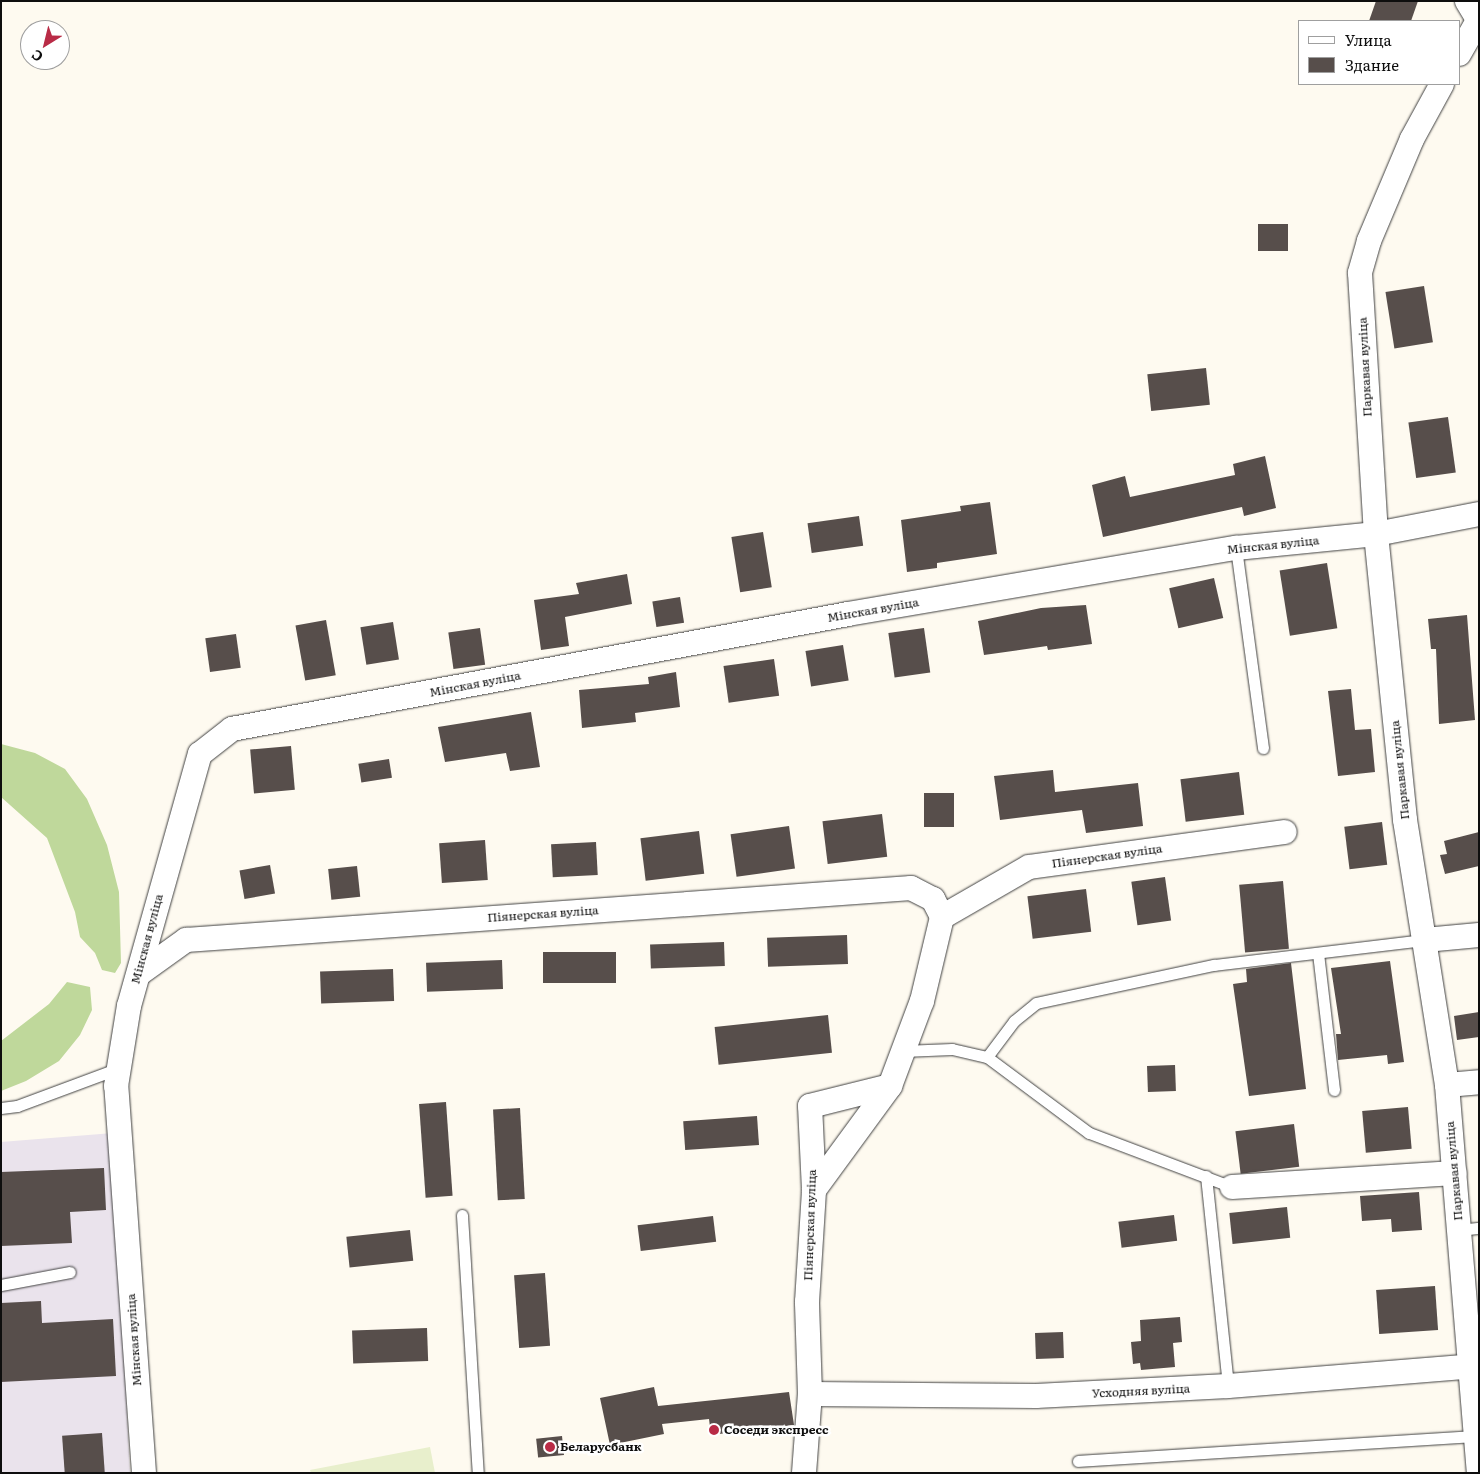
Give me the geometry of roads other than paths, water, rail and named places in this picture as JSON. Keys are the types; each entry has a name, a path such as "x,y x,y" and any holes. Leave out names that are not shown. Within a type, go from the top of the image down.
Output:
{"street":[{"path":"1460,51 1475,13"},
{"name":"Паркавая вуліца","path":"1441,85 1412,139 1368,241 1360,273 1376,534 1405,820 1447,1085 1454,1173 1469,1229 1479,1471"},
{"name":"Мінская вуліца","path":"144,1473 116,1086 129,1006 140,973 147,935 200,754 232,729 848,614 1236,548 1376,534 1479,514"},
{"name":"Піянерская вуліца","path":"140,973 186,940 901,888 911,888 933,899 942,917 1029,867 1285,832"},
{"path":"814,1190 890,1086 922,1001 942,917"},
{"path":"1424,940 1479,935"},
{"path":"1447,1085 1479,1082"},
{"name":"Піянерская вуліца","path":"804,1473 810,1394 807,1302 814,1190 810,1106 890,1086"},
{"path":"1232,1187 1454,1173"},
{"name":"Усходняя вуліца","path":"810,1394 1036,1396 1228,1386 1475,1366"}],"lane":[{"path":"1236,548 1263,748"},
{"path":"987,1057 1014,1021 1036,1003 1214,965 1424,940"},
{"path":"1318,953 1334,1090"},
{"path":"903,1051 952,1049 987,1057 1089,1133 1232,1187"},
{"path":"1,1108 17,1106 120,1068"},
{"path":"1206,1176 1228,1386"},
{"path":"462,1215 478,1473"},
{"path":"1,1285 70,1272"},
{"path":"1078,1461 1477,1436"}],"place":[{"name":"Соседи экспресс","path":"714,1430"},
{"name":"Беларусбанк","path":"550,1447"}]}
